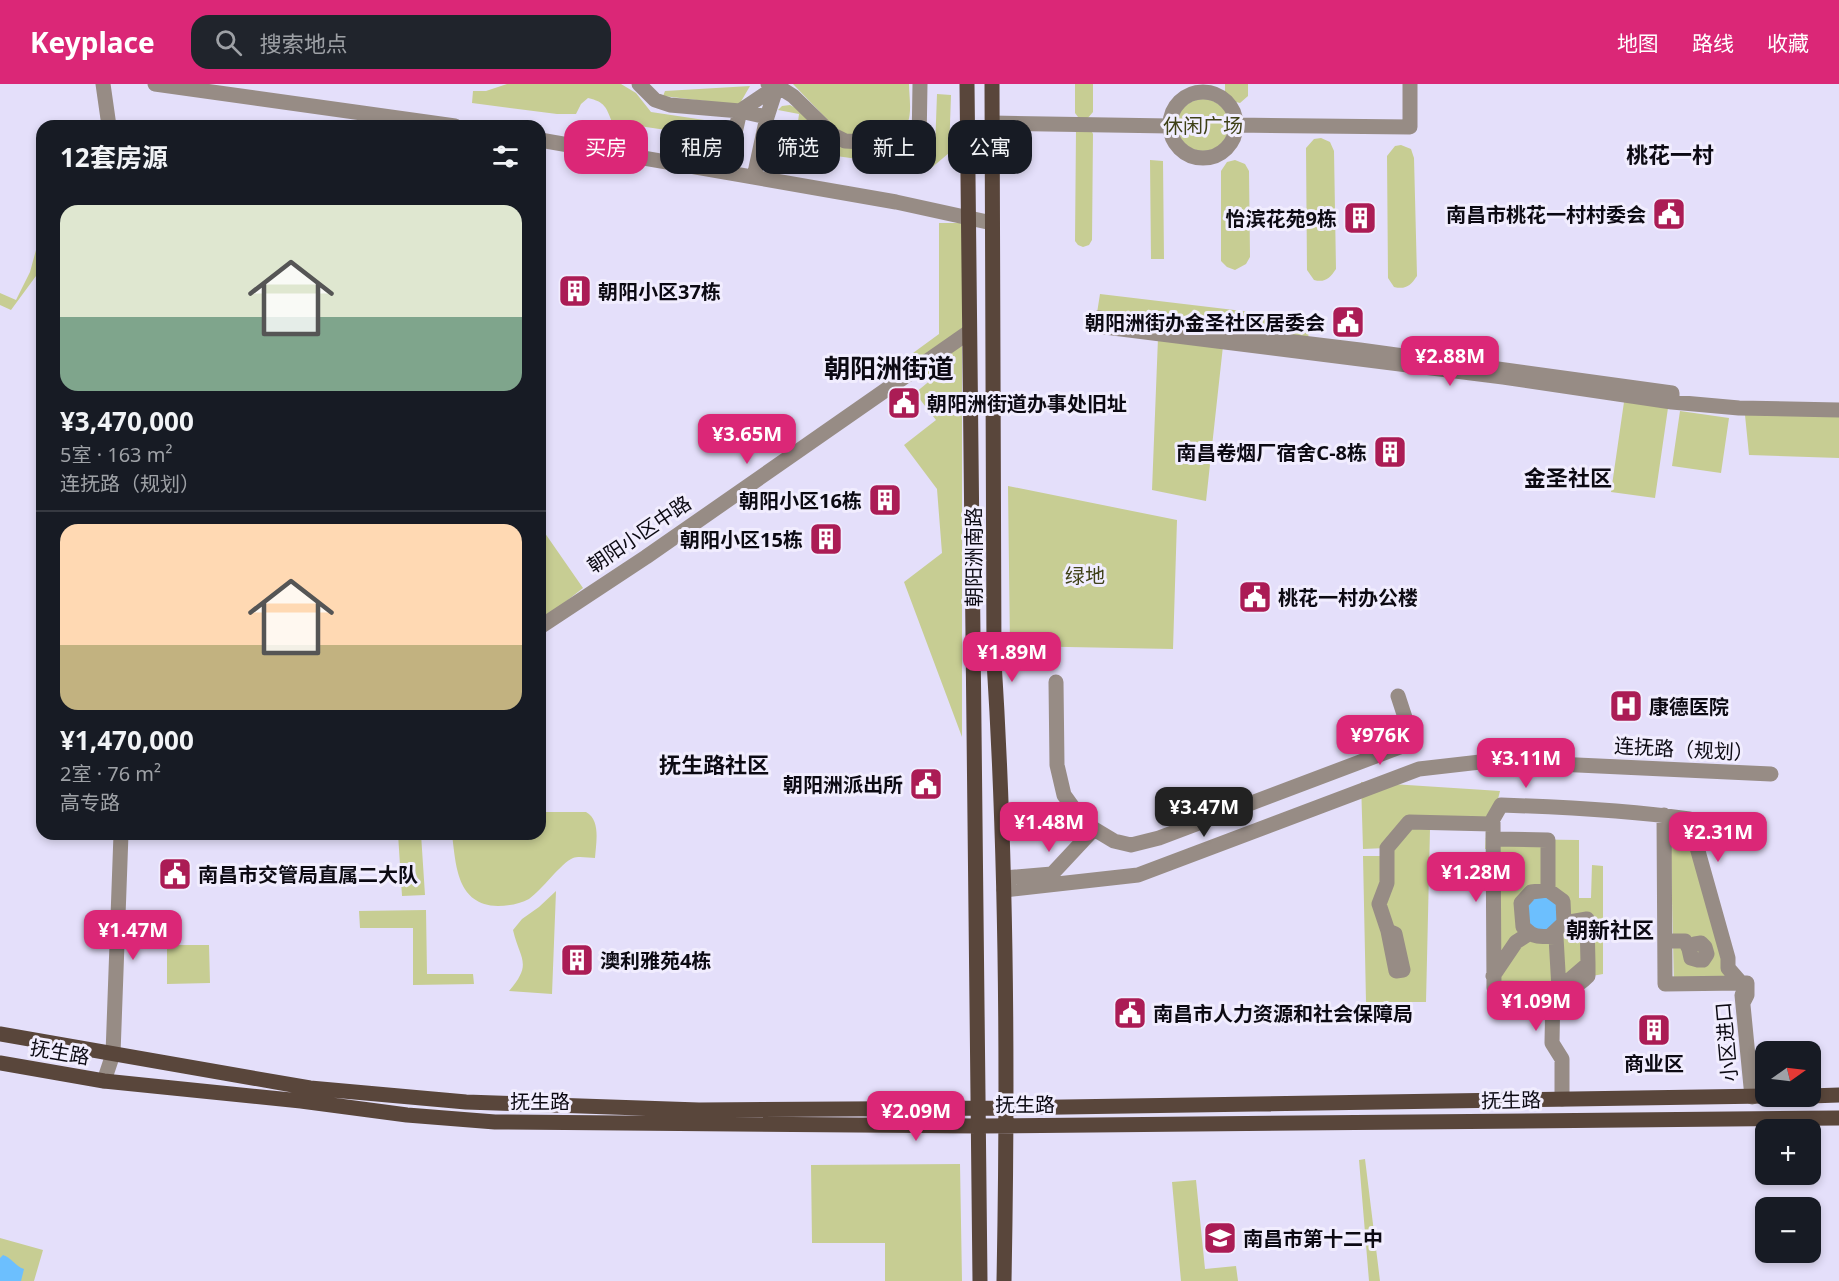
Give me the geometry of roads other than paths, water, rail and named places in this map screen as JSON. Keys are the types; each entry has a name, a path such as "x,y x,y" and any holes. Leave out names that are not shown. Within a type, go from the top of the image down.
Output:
{"main road":[{"name":"朝阳洲南路","path":"967,84 980,1281"},
{"name":"朝阳洲南路","path":"992,84 992,120"},
{"name":"朝阳洲南路","path":"992,174 994,661 1004,884 1007,1108 1004,1281"},
{"name":"抚生路","path":"0,1034 310,1089 466,1102 699,1110 1007,1108 1755,1096"},
{"name":"抚生路","path":"0,1063 104,1082 301,1101 407,1115 495,1122 978,1126 1839,1118"},
{"path":"1821,1096 1839,1095"}],"street":[{"path":"104,84 107,120"},
{"path":"155,84 398,120"},
{"path":"639,84 655,100 670,105 740,111 767,117"},
{"path":"772,85 799,100 833,135 845,141 919,145 920,84"},
{"path":"1235,125 1410,127 1410,84"},
{"path":"738,120 740,111 772,85"},
{"path":"754,177 772,85"},
{"path":"1204,92 1224,100 1231,108 1235,118 1232,140 1226,149 1206,158 1185,153 1177,146 1170,126 1171,115 1184,98 1204,92"},
{"path":"1032,124 1170,126"},
{"path":"546,141 660,161"},
{"path":"737,174 896,202 992,223"},
{"path":"1672,402 1672,393 1360,350 1098,318 1097,326 1503,377 1672,402 1739,408 1839,410"},
{"name":"朝阳小区中路","path":"546,623 969,332"},
{"path":"1056,682 1057,765 1064,795 1077,813 1094,830 1114,841 1131,845 1159,838 1413,742 1398,696"},
{"name":"连抚路（规划）","path":"1004,884 1138,875 1419,769 1488,761 1771,774"},
{"path":"1494,982 1493,819 1501,805 1664,815 1665,984 1733,970"},
{"name":"小区进口","path":"1664,815 1689,819 1743,1003 1755,1073"},
{"path":"1388,931 1379,904 1388,883 1387,848 1409,822 1548,840 1548,890"},
{"path":"1004,884 1052,874 1094,830"},
{"path":"104,1082 113,1054 121,840"},
{"path":"1562,1099 1562,1059 1552,1043 1556,989 1556,937 1535,937 1523,927 1521,903 1531,892 1548,890 1563,901 1564,923"},
{"path":"1494,982 1556,989 1569,989 1577,986 1588,976 1587,919 1564,923 1550,936"},
{"path":"1494,982 1516,942 1530,933"},
{"path":"1673,941 1685,941 1689,949 1701,943 1706,947 1707,954 1727,976 1733,970"}],"water":[{"path":"1548,896 1557,903 1558,921 1550,929 1538,930 1529,924 1528,906 1534,898"},
{"path":"3,1255 24,1269 21,1281 0,1281 0,1258"}],"place":[{"name":"南昌市桃花一村村委会","path":"1669,214"},
{"name":"怡滨花苑9栋","path":"1360,218"},
{"name":"朝阳小区37栋","path":"575,291"},
{"name":"朝阳洲街办金圣社区居委会","path":"1348,322"},
{"name":"朝阳洲街道办事处旧址","path":"904,403"},
{"name":"南昌卷烟厂宿舍C-8栋","path":"1390,452"},
{"name":"朝阳小区16栋","path":"885,500"},
{"name":"朝阳小区15栋","path":"826,539"},
{"name":"桃花一村办公楼","path":"1255,597"},
{"name":"康德医院","path":"1626,706"},
{"name":"朝阳洲派出所","path":"926,784"},
{"name":"南昌市交管局直属二大队","path":"175,874"},
{"name":"澳利雅苑4栋","path":"577,960"},
{"name":"南昌市人力资源和社会保障局","path":"1130,1013"},
{"name":"商业区","path":"1654,1030"},
{"name":"南昌市第十二中","path":"1220,1238"}],"district":[{"name":"桃花一村","path":"1670,154"},
{"name":"朝阳洲街道","path":"889,368"},
{"name":"金圣社区","path":"1568,477"},
{"name":"抚生路社区","path":"714,764"},
{"name":"朝新社区","path":"1610,929"}],"park label":[{"name":"休闲广场","path":"1203,125"},
{"name":"绿地","path":"1085,575"}]}
